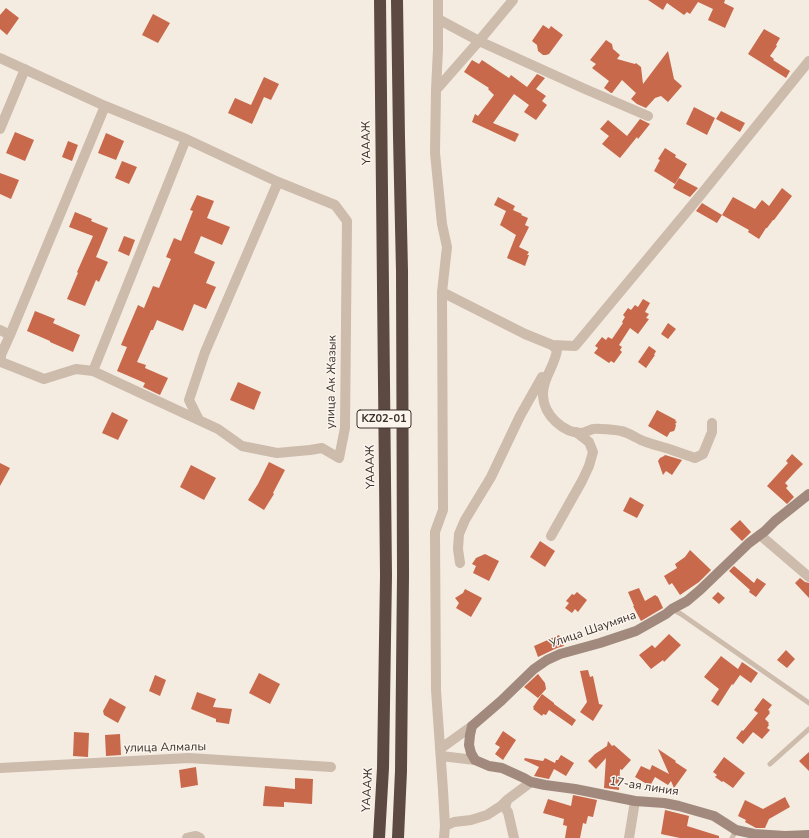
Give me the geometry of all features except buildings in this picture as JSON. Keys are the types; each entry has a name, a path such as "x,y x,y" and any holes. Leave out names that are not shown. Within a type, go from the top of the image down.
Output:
{"highway":[{"name":"ҮАААЖ","path":"379,838 383,768 386,575 380,0"},
{"name":"KZ02-01","path":"397,0 398,137 402,271 403,568 401,771 398,838"}],"street":[{"path":"438,0 435,153 442,224 447,247 442,292 444,510 435,532 436,690 445,826 444,838"},
{"path":"436,90 513,0"},
{"path":"438,19 479,40 648,116"},
{"path":"0,58 105,106 186,139 278,182 205,352 189,400 199,420"},
{"path":"442,292 525,334 552,345 574,346 699,197 809,61"},
{"path":"0,128 25,69"},
{"name":"улица Ак Жазык","path":"105,106 1,355 0,362 44,379 76,369 93,371 218,429 242,446 277,453 322,448 339,458 345,428 347,221 335,205 278,182"},
{"path":"93,371 186,139"},
{"path":"0,330 10,335"},
{"path":"552,345 556,350 556,356 543,388 543,398 546,408 555,421 572,431 583,433 595,429 621,431 635,436 645,442 695,458 703,454 712,432 712,424"},
{"path":"460,563 458,549 459,534 465,520 491,477 520,416 543,376 552,367"},
{"path":"551,536 582,481 589,466 593,452 589,442 576,432"},
{"name":"Улица Шаумяна","path":"472,726 501,701 534,669 547,660 560,654 636,631 686,601 765,531 774,521 809,494"},
{"path":"760,535 809,577"},
{"path":"440,753 472,726"},
{"path":"472,726 469,745 475,760"},
{"path":"440,753 475,760"},
{"name":"улица Алмалы","path":"0,768 189,758 331,767"},
{"name":"17-ая линия","path":"475,760 489,766 502,768 531,782 636,801 664,803 694,810 714,816 734,834 785,836 809,835"},
{"path":"445,826 454,822 471,820 487,815 501,806 531,782"},
{"path":"508,800 505,808 509,817 514,838"},
{"path":"629,838 636,801"},
{"path":"487,815 504,815 509,817"},
{"path":"186,838 196,836 200,838"}],"lane":[{"path":"672,609 809,702"},
{"path":"770,764 809,729"}]}
